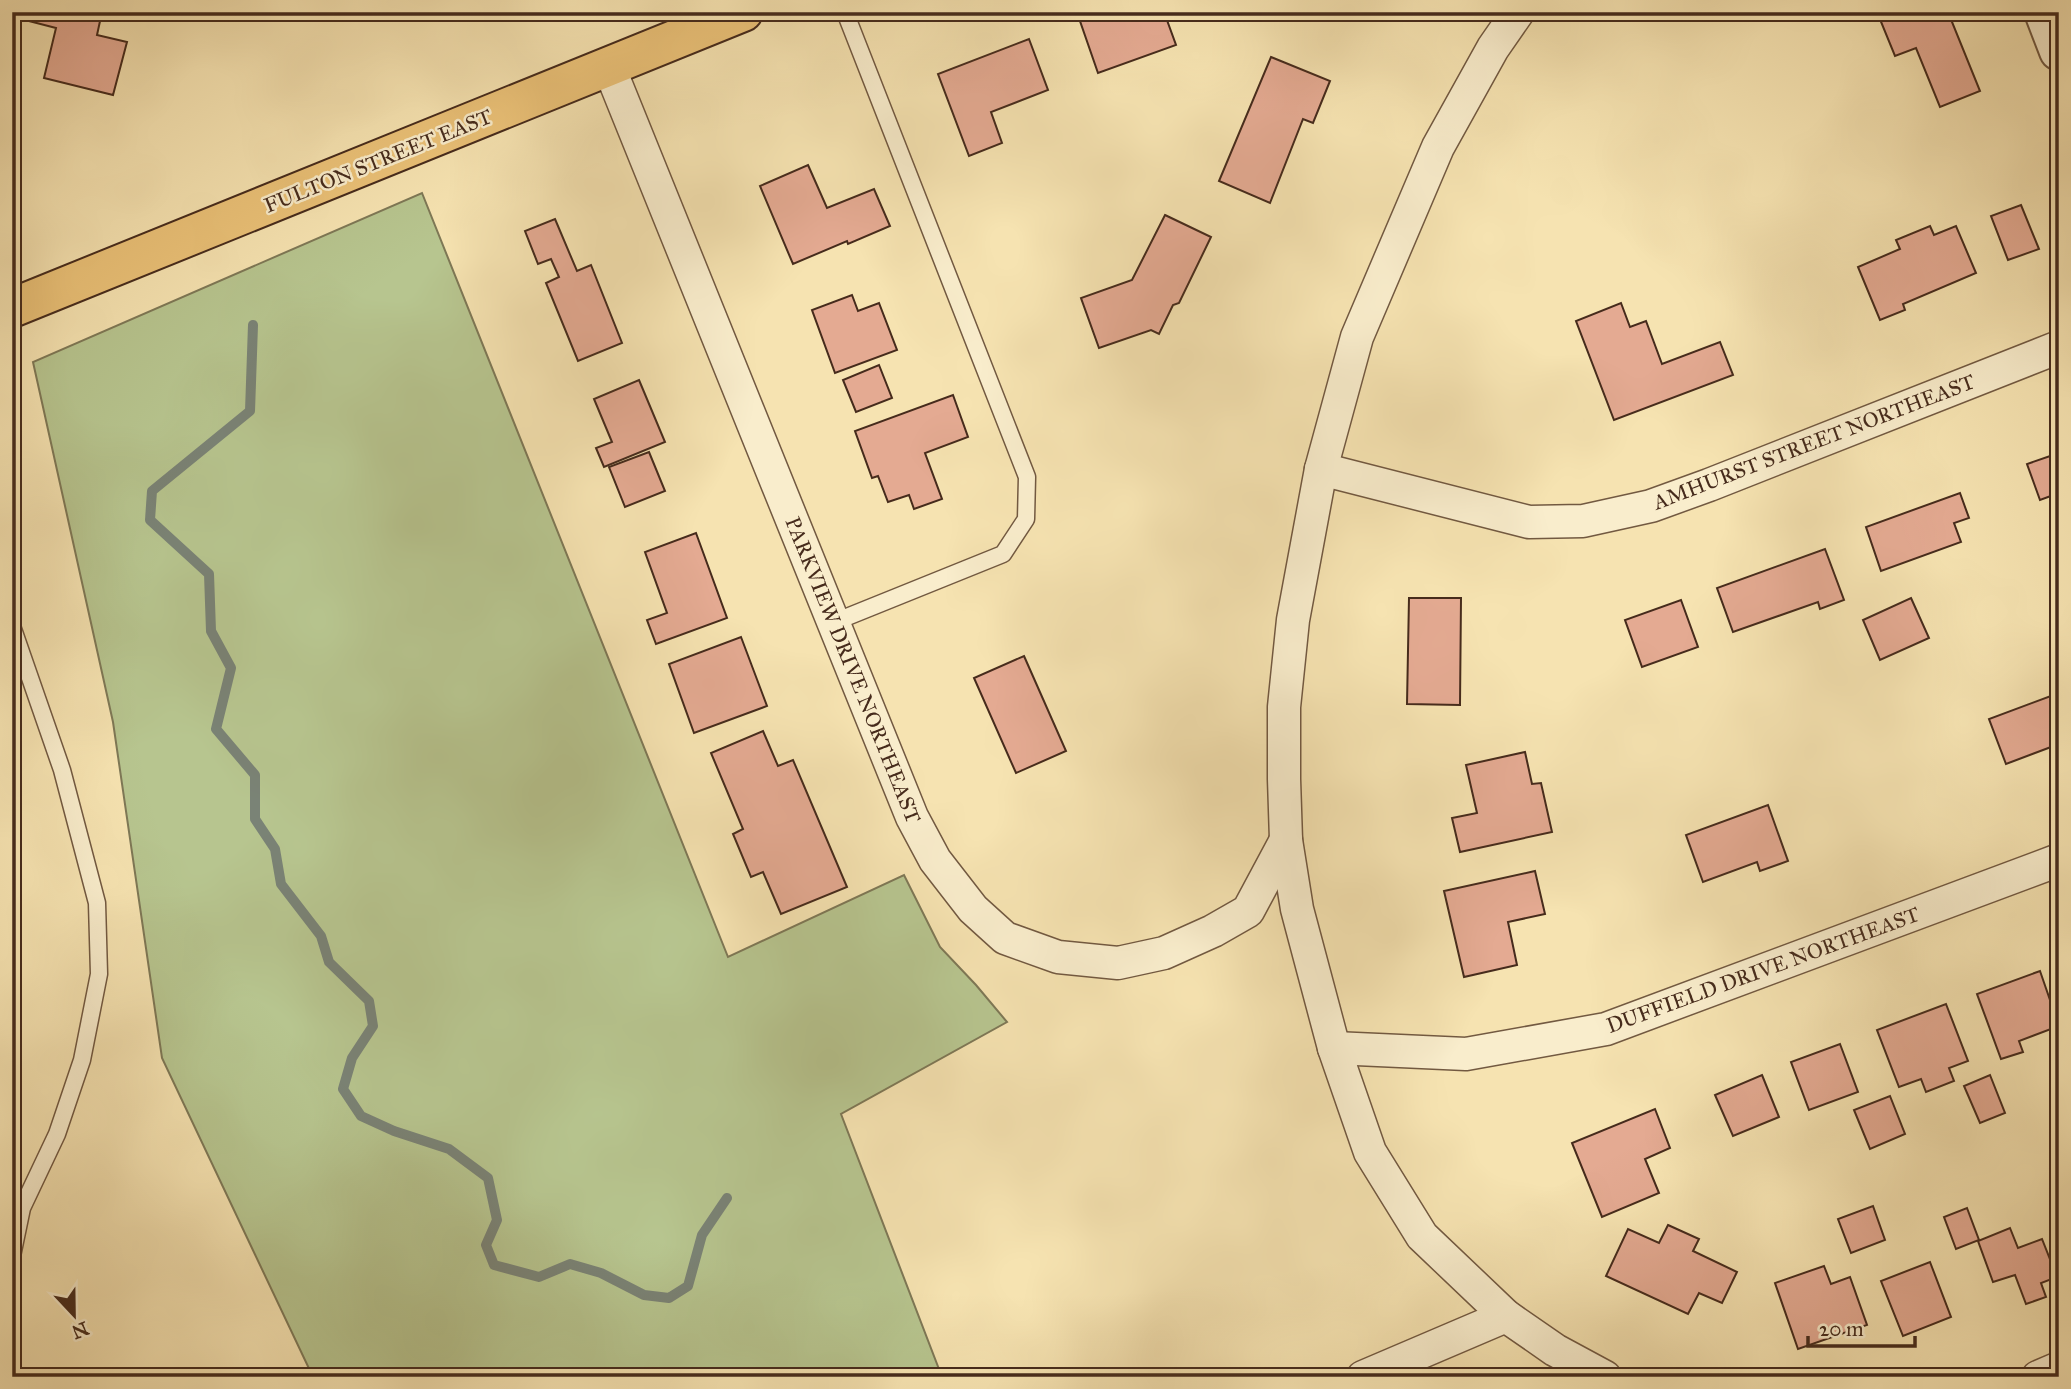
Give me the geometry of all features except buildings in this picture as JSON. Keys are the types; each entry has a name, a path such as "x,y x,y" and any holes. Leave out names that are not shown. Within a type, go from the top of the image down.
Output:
{"main road":[{"name":"FULTON STREET EAST","path":"12,308 743,12"}],"street":[{"path":"1518,12 1493,48 1438,147 1357,337 1321,469 1293,620 1284,707 1286,840 1297,909 1334,1048 1370,1152 1422,1236 1506,1316 1555,1350 1605,1377"},
{"path":"2043,12 2059,51"},
{"name":"PARKVIEW DRIVE NORTHEAST","path":"609,67 912,817 943,870 973,909 1005,937 1058,957 1118,963 1164,953 1213,931 1248,911 1286,840"},
{"name":"AMHURST STREET NORTHEAST","path":"1321,469 1529,522 1583,521 1651,506 1709,485 2059,347"},
{"name":"DUFFIELD DRIVE NORTHEAST","path":"1334,1048 1466,1054 1606,1029 2059,860"},
{"path":"1363,1377 1506,1316"},
{"path":"2038,1377 2059,1368"}],"lane":[{"path":"832,623 1003,554 1026,519 1027,488 1027,477 845,12"},
{"path":"12,626 62,770 97,903 99,974 82,1060 57,1134 22,1208 12,1256"}],"green space":[{"path":"422,193 728,957 904,875 940,947 1007,1022 841,1114 942,1377 313,1377 162,1058 113,722 33,362"}],"waterway":[{"path":"253,325 250,411 152,491 150,520 209,574 211,631 231,668 216,729 255,775 255,819 275,849 281,884 321,936 329,962 369,1001 373,1026 352,1058 343,1089 361,1116 394,1131 449,1149 488,1178 497,1220 486,1245 494,1265 539,1277 570,1264 601,1273 644,1295 669,1298 688,1286 702,1235 727,1198"}]}
